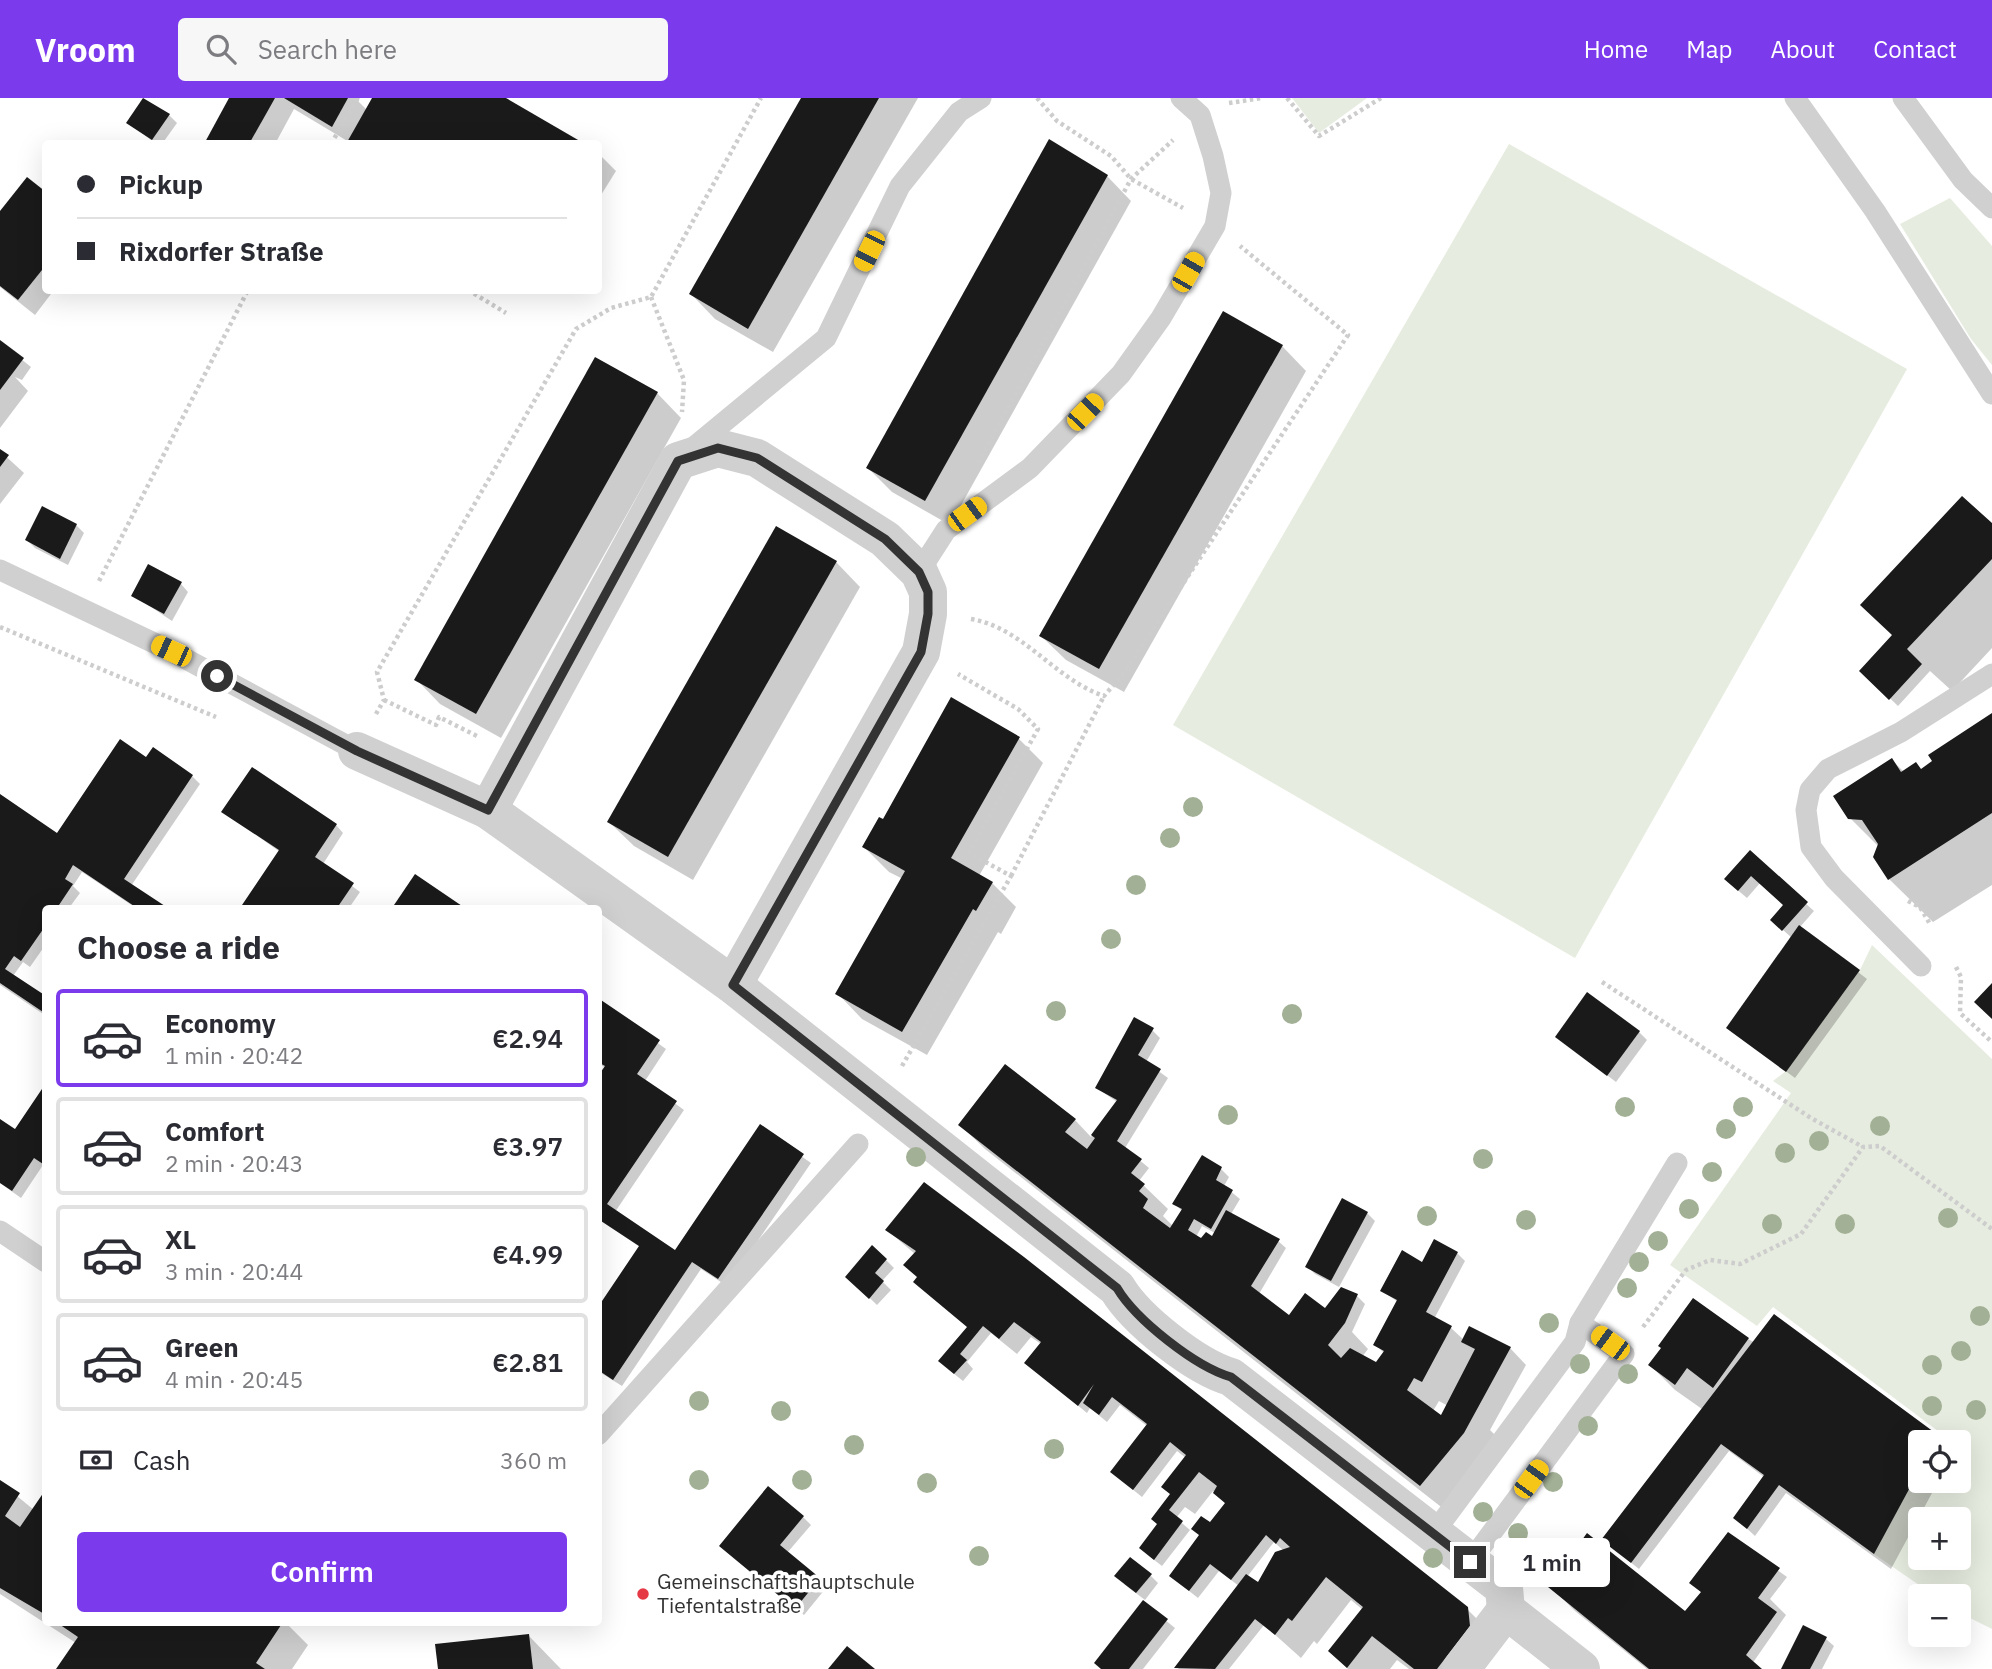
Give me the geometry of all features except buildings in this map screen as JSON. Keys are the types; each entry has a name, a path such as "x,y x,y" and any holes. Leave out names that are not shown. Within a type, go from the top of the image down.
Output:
{"street":[{"path":"488,810 678,461 718,448 757,458 885,539 919,572 928,592 928,614 921,652 733,985"},
{"path":"357,751 488,810 733,985 880,1104 1117,1288 1128,1307 1211,1371 1231,1377 1504,1588 1506,1610 1461,1669"},
{"path":"1506,1610 1581,1669"}],"lane":[{"path":"678,461 826,338 901,186 959,112 981,98"},
{"path":"919,572 946,530 1030,468 1121,374 1161,318 1215,226 1221,193 1200,115 1181,98"},
{"path":"1795,98 1875,211 1992,394"},
{"path":"1903,98 1963,180 1992,208"},
{"path":"0,570 171,651 357,751"},
{"path":"1921,966 1834,878 1811,847 1806,810 1811,790 1828,769 1901,732 1992,674"},
{"path":"602,1431 858,1143"},
{"path":"1433,1534 1575,1342 1580,1323 1677,1163"},
{"path":"0,1231 42,1259"},
{"path":"1470,1562 1624,1354 1580,1323"}],"path":[{"path":"333,140 358,98"},
{"path":"357,751 384,700 377,672 576,328 611,308 651,297 761,98"},
{"path":"880,1104 1011,876 1104,696 1123,674 1348,335 1215,226 1132,179 1111,156 1057,121 1037,98"},
{"path":"946,530 959,499 1132,179 1200,115 1232,101 1262,98"},
{"path":"1287,98 1319,136 1381,98"},
{"path":"84,610 246,294"},
{"path":"475,294 506,313"},
{"path":"651,297 684,380 678,461"},
{"path":"928,614 979,620 1009,631 1080,688 1104,696"},
{"path":"0,627 218,718"},
{"path":"921,652 1018,709 1038,729 969,853 1011,876"},
{"path":"384,700 436,725 439,718 517,756"},
{"path":"1602,982 1811,1118 1863,1147 1880,1146 1992,1229"},
{"path":"1624,1354 1686,1270 1710,1260 1740,1264 1801,1234 1863,1147"}],"shaded area":[{"path":"1292,98 1367,98 1319,133"},
{"path":"1509,144 1907,369 1575,958 1173,725"},
{"path":"1950,198 1992,246 1992,365 1971,339 1900,224"},
{"path":"1872,945 1992,1059 1992,1629 1971,1618 1971,1584 1918,1584 1874,1554 1908,1491 1971,1493 1971,1430 1937,1430 1773,1307 1757,1326 1670,1265 1791,1093 1773,1081 1786,1071 1860,970"}],"place":[{"name":"Gemeinschaftshauptschule Tiefentalstraße","path":"643,1594"}],"route":[{"path":"217,676 357,751 488,810 678,461 718,448 757,458 885,539 919,572 928,592 928,614 921,652 733,985 880,1104 1117,1288 1128,1307 1211,1371 1231,1377 1470,1562"}]}
